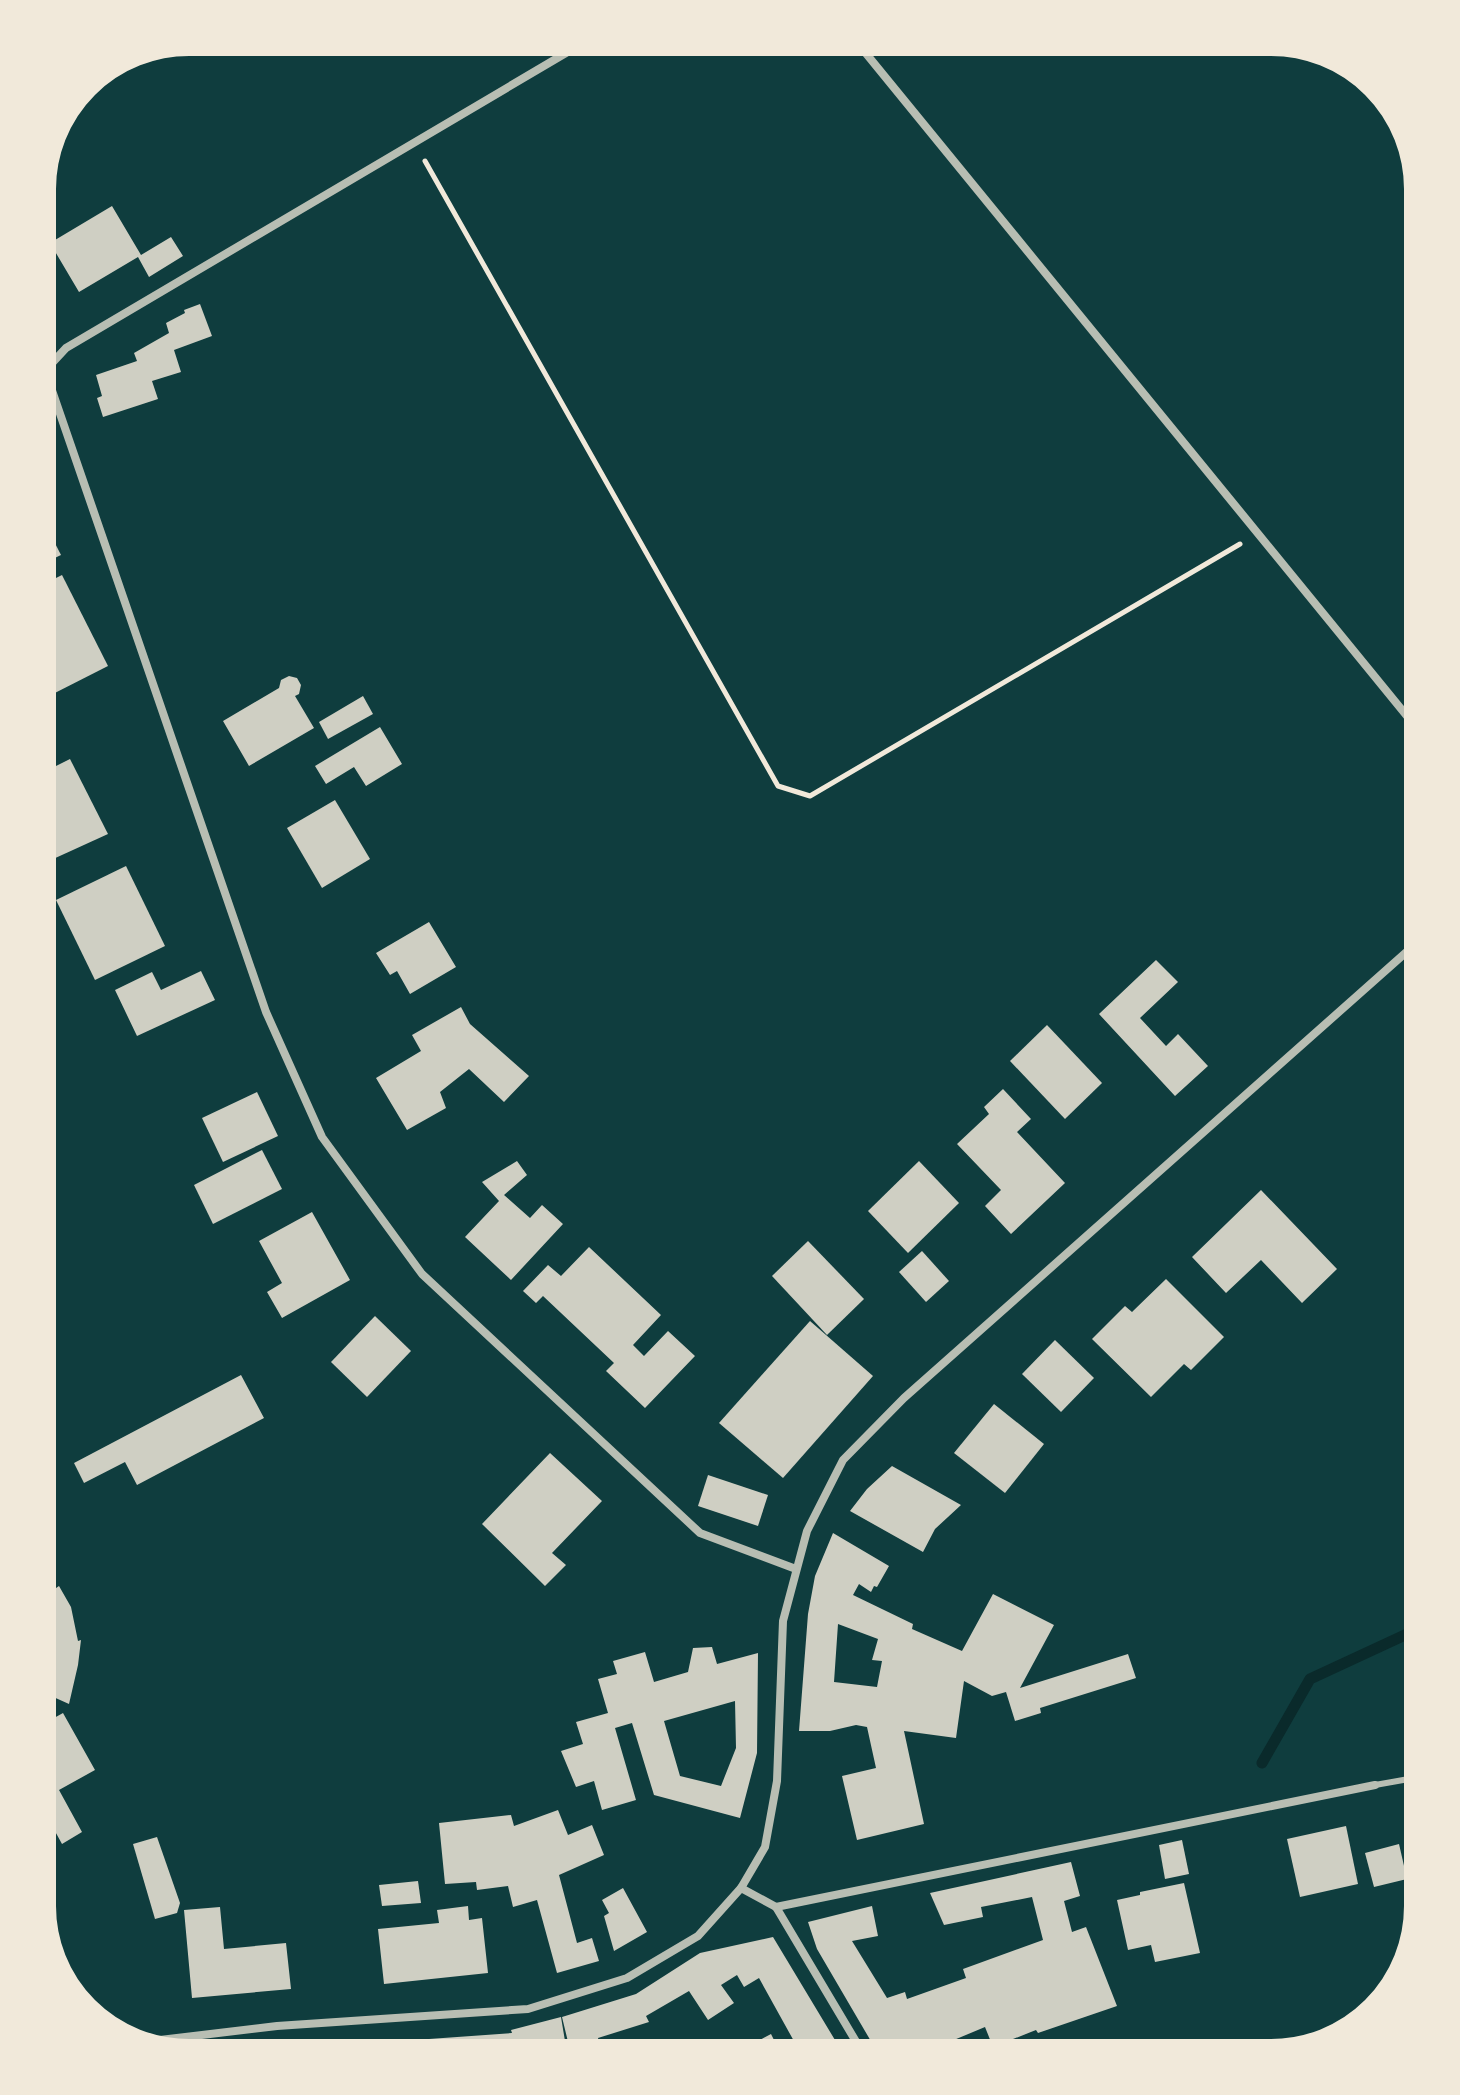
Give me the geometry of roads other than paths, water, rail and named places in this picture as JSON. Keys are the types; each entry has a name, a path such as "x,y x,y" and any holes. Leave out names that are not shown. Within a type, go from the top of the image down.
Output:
{"street":[{"path":"54,362 66,348 564,54"},
{"path":"866,54 1406,715"},
{"path":"54,405 266,1012 322,1137 422,1274 700,1533 796,1569"},
{"path":"169,2039 277,2026 528,2009 627,1978 698,1936 741,1888 765,1847 777,1781 783,1621 807,1531 843,1460 904,1398 1406,952"},
{"path":"776,1907 1375,1785"},
{"path":"741,1888 776,1907 856,2041"}],"lane":[{"path":"1375,1785 1406,1779"}],"waterway":[{"path":"1262,1763 1310,1679 1406,1634"}]}
